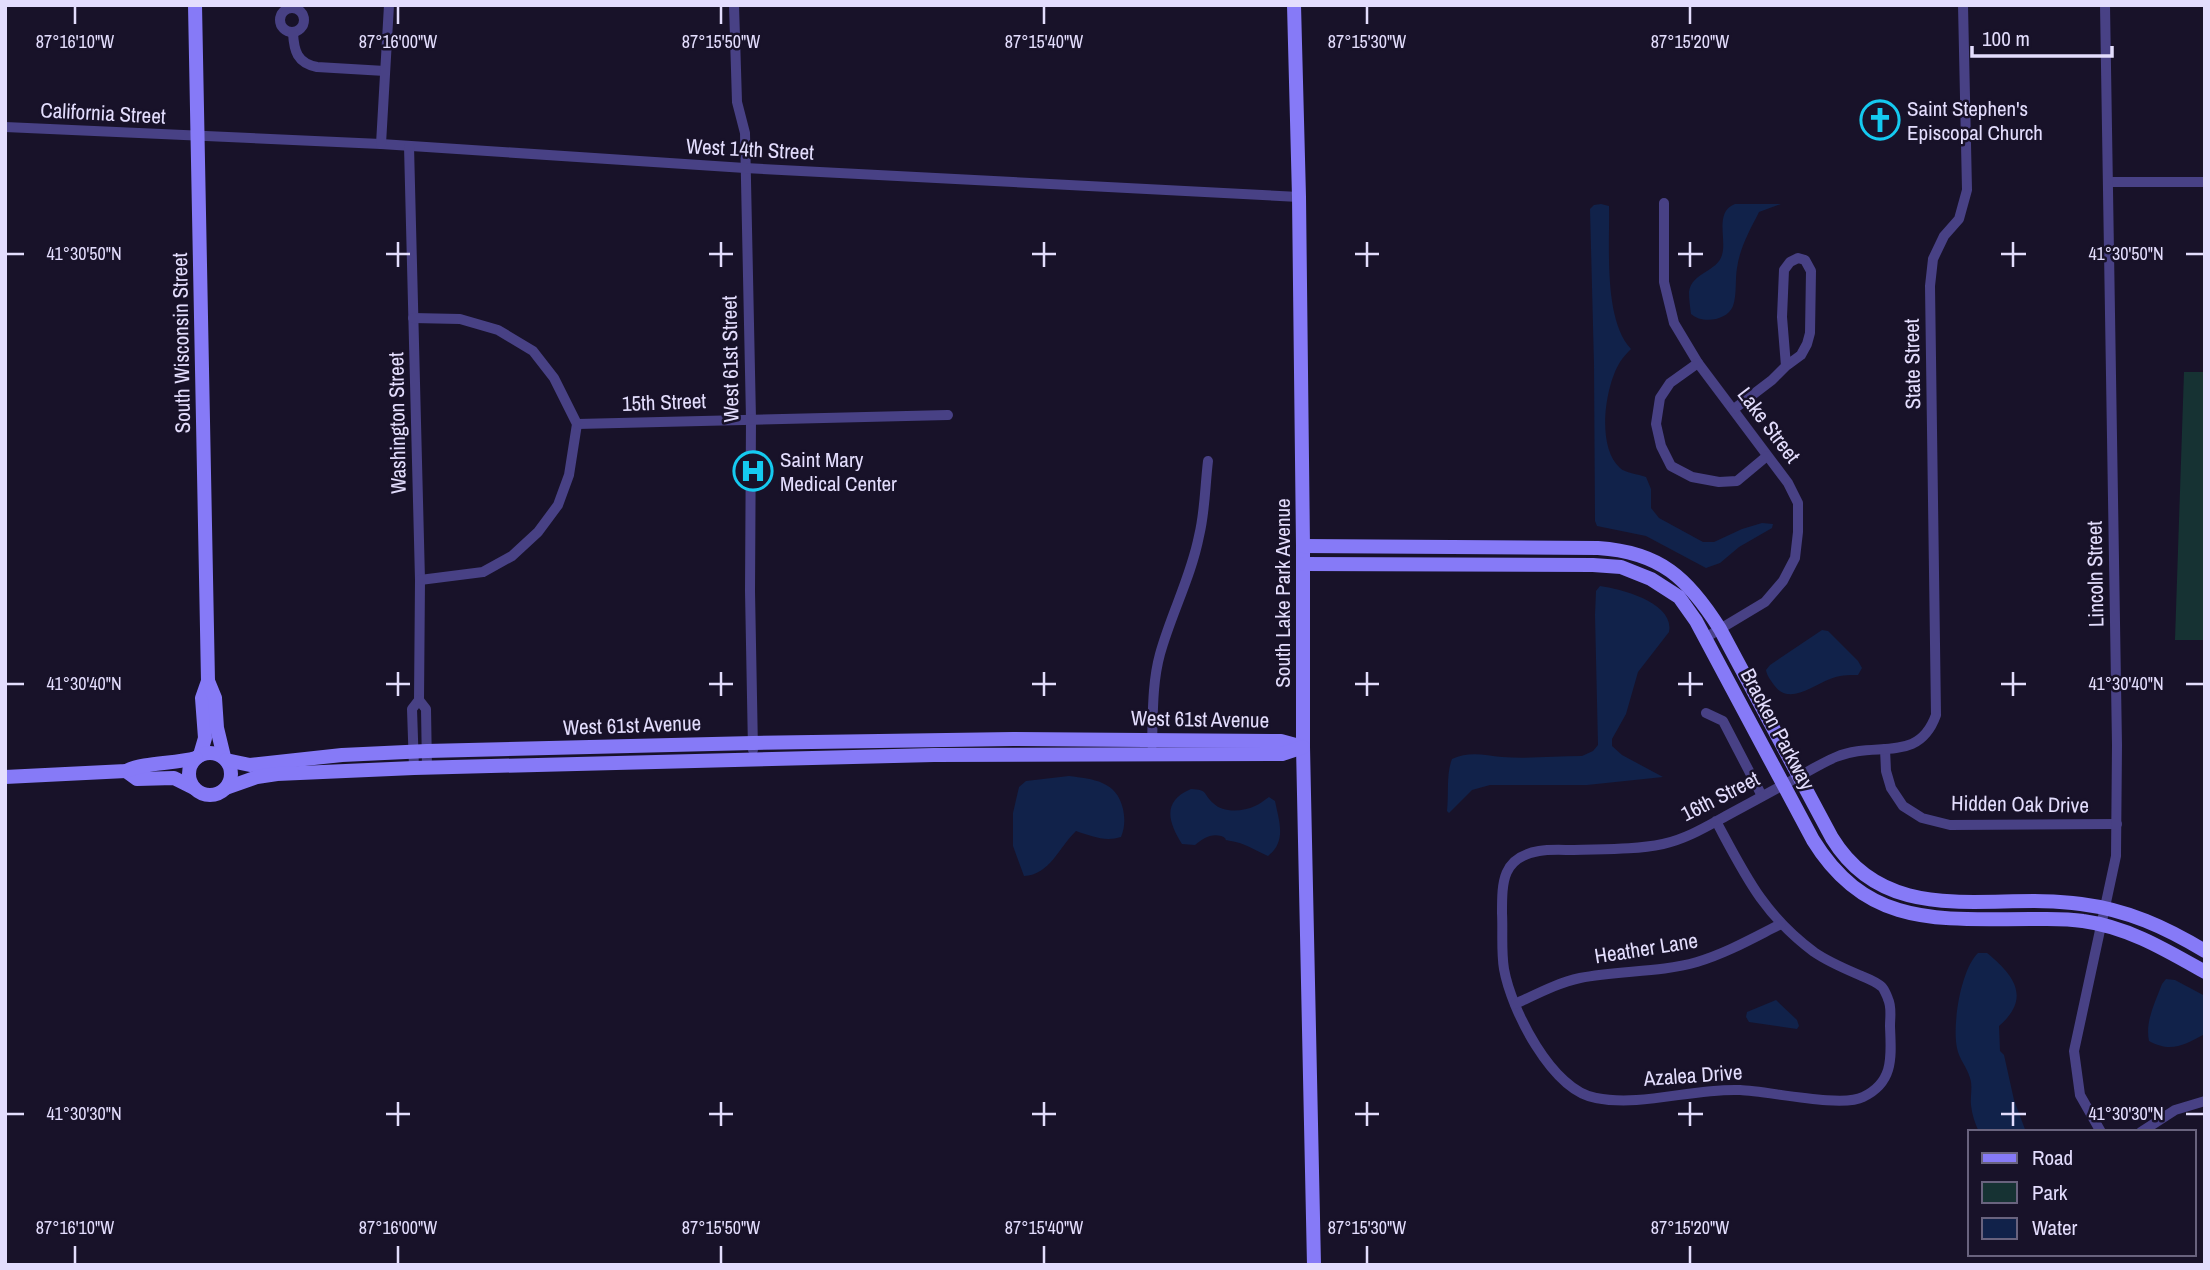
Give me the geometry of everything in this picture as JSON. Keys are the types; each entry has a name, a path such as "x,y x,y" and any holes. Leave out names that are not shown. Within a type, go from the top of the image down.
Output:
{"main road":[{"name":"South Wisconsin Street","path":"195,5 208,681 202,698 205,738 198,756"},
{"name":"South Lake Park Avenue","path":"1294,5 1304,564 1303,747 1314,1265"},
{"name":"Bracken Parkway","path":"1303,546 1598,548 1633,553 1660,564 1681,579 1700,598 1720,629 1838,846 1867,876 1891,889 1936,901 2071,902 2105,908 2151,921 2205,951"},
{"name":"Bracken Parkway","path":"1304,564 1593,565 1621,567 1651,579 1679,597 1696,621 1813,840 1827,860 1853,886 1882,904 1938,919 2064,919 2101,924 2151,942 2205,972"},
{"name":"South Wisconsin Street","path":"208,681 215,698 216,728 225,759"},
{"name":"West 61st Avenue","path":"225,759 250,765 286,760 421,752 753,743 1152,739 1280,741 1303,747"},
{"name":"West 61st Avenue","path":"226,788 257,777 277,774 421,768 934,755 1282,754 1303,747"},
{"path":"5,776 126,771 136,766 169,764 211,752 225,759 231,769 231,776 226,788 214,795 207,795 174,778 137,779 126,771"},
{"path":"194,788 188,775 189,768 198,756"}],"street":[{"path":"382,144 388,5"},
{"name":"West 61st Street","path":"734,5 737,102 745,133 751,419 753,760"},
{"name":"State Street","path":"1930,731 1936,715 1930,286 1933,259 1944,236 1959,219 1967,190 1963,5"},
{"name":"Lincoln Street","path":"2100,1130 2080,1095 2074,1051 2116,856 2117,824 2105,5"},
{"path":"293,33 298,58 307,65 385,71"},
{"name":"California Street","path":"5,127 198,137"},
{"name":"West 14th Street","path":"198,137 382,144 745,168 1299,197"},
{"name":"Washington Street","path":"409,146 420,580 419,699 412,709 421,752 421,768"},
{"path":"2108,182 2205,182"},
{"name":"Lake Street","path":"1664,203 1664,282 1674,323 1698,363 1788,483 1797,503 1795,558 1783,580 1765,601 1705,638"},
{"path":"1734,409 1773,380 1801,355 1807,345 1810,333 1811,271 1805,260 1798,258 1790,262 1784,270 1786,366"},
{"path":"414,318 460,318 498,330 533,351 554,378 577,424 569,475 558,505 538,532 512,556 483,572 420,580"},
{"path":"1698,363 1670,383 1660,398 1656,424 1661,446 1671,466 1692,477 1719,482 1737,481 1767,456"},
{"name":"15th Street","path":"577,424 947,415"},
{"path":"1152,756 1152,722 1159,658 1171,619 1189,576 1200,534 1208,461"},
{"path":"1453,547 1453,564"},
{"path":"1706,713 1723,721 1762,796"},
{"name":"16th Street","path":"1515,1004 1504,968 1502,892 1505,873 1516,859 1538,851 1629,849 1666,843 1692,834 1844,754 1907,747 1920,741 1930,731"},
{"name":"Hidden Oak Drive","path":"1885,749 1886,771 1891,788 1903,806 1922,818 1950,825 2117,824"},
{"path":"1716,821 1754,891 1780,924"},
{"name":"Heather Lane","path":"1515,1004 1552,986 1580,978 1662,969 1696,962 1733,949 1780,924"},
{"name":"Azalea Drive","path":"1515,1004 1536,1047 1555,1074 1572,1088 1592,1098 1618,1100 1719,1089 1753,1090 1832,1101 1861,1099 1879,1086 1890,1070 1890,1002 1882,987 1816,954 1780,924"},
{"path":"2144,1130 2175,1110 2205,1101"}],"green space":[{"path":"2184,372 2205,372 2205,640 2175,640"}],"water":[{"path":"1601,204 1609,206 1612,301 1622,336 1631,349 1621,360 1615,373 1607,401 1605,432 1612,458 1622,470 1646,477 1651,489 1651,508 1659,518 1703,542 1714,542 1762,523 1773,524 1772,528 1739,547 1720,563 1706,568 1646,536 1597,526 1595,521 1590,209"},
{"path":"1735,204 1781,204 1759,212 1749,232 1738,260 1735,297 1730,311 1720,318 1701,319 1691,314 1691,285 1719,261 1723,249 1723,219 1729,208"},
{"path":"1600,586 1645,599 1656,605 1669,622 1669,632 1638,672 1626,714 1612,739 1612,746 1622,755 1663,777 1587,785 1490,785 1472,790 1449,813 1448,778 1452,759 1471,754 1522,758 1582,756 1593,751 1598,745 1595,615 1596,591"},
{"path":"1822,630 1828,631 1858,661 1862,668 1858,675 1833,678 1793,694 1780,691 1766,670"},
{"path":"1069,776 1095,780 1115,792 1124,813 1121,837 1104,839 1076,831 1047,866 1041,871 1024,876 1013,846 1013,813 1019,787 1026,781"},
{"path":"1191,789 1203,791 1217,806 1227,810 1250,808 1269,797 1275,801 1280,837 1274,850 1268,856 1217,835 1207,837 1195,845 1182,844 1173,828 1170,813 1175,800"},
{"path":"1978,953 1987,953 2005,970 2016,988 2015,1006 1999,1026 2000,1051 2004,1055 2014,1100 2025,1130 1978,1130 1973,1116 1971,1081 1958,1052 1956,1038 1959,998 1972,961"},
{"path":"2166,979 2175,980 2205,996 2205,1034 2171,1047 2149,1041 2148,1034 2151,1012"},
{"path":"1776,1000 1797,1020 1797,1029 1749,1022 1747,1012"}],"place":[{"name":"Saint Stephen's Episcopal Church","path":"1880,120"},
{"name":"Saint Mary Medical Center","path":"753,471"}]}
